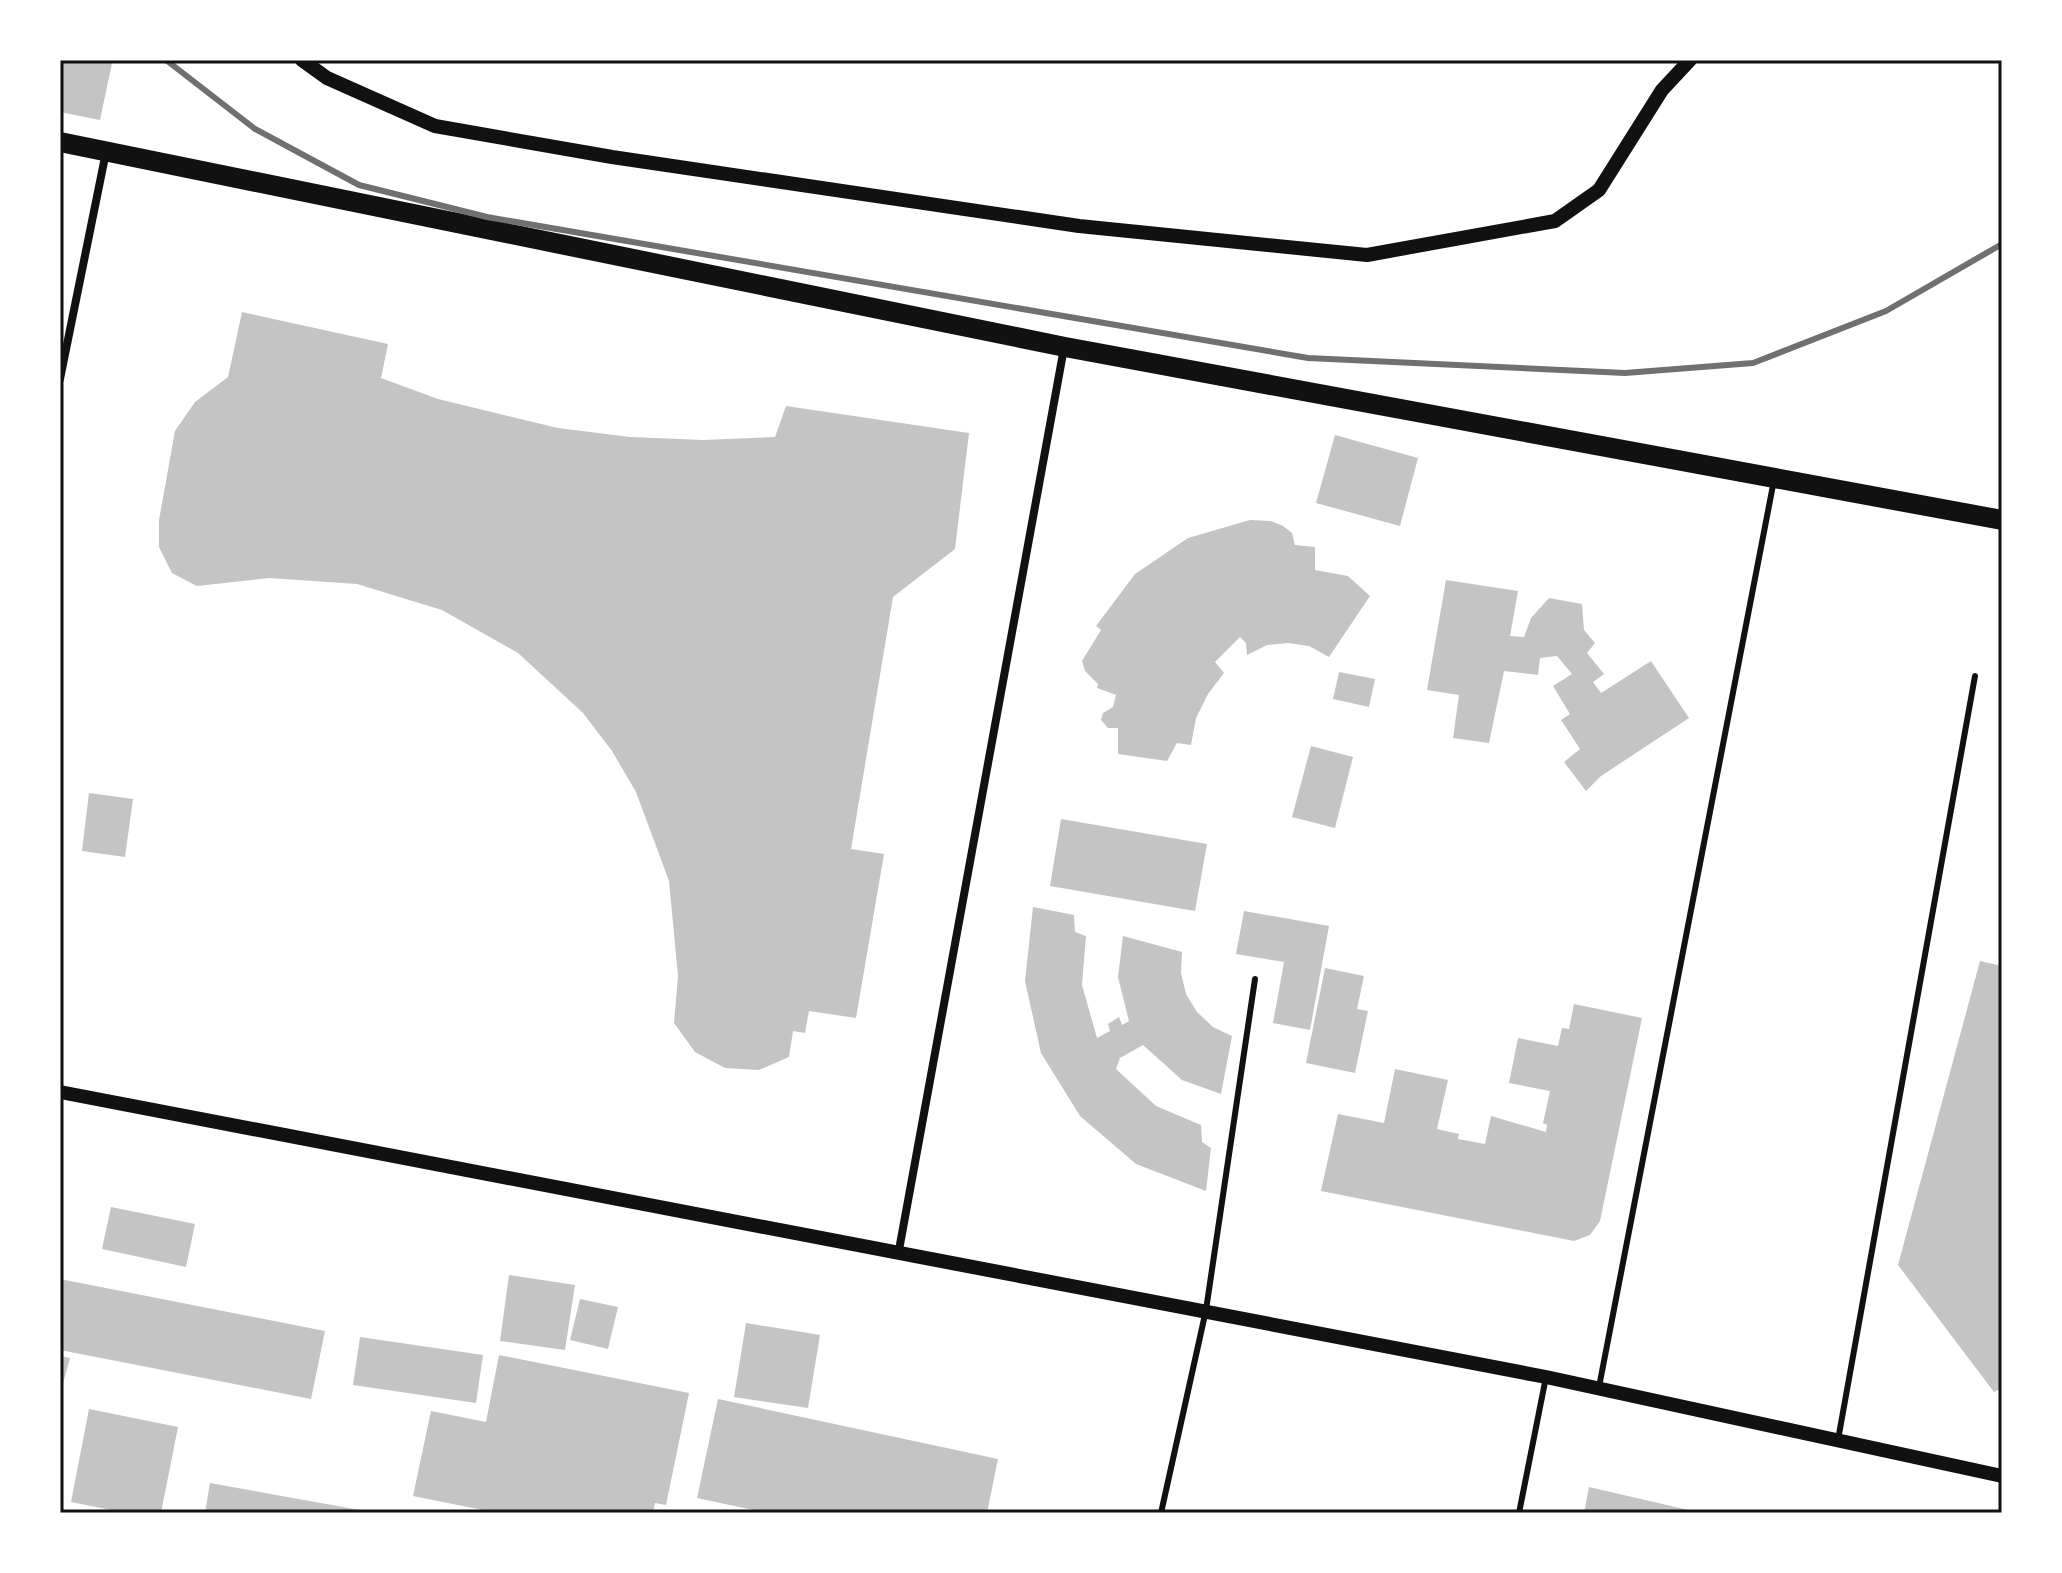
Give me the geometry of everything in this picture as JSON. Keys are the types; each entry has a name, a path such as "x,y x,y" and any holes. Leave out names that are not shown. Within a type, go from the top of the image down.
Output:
{"main road":[{"path":"60,142 1065,347 2002,520"}],"street":[{"path":"302,60 327,78 435,126 612,157 1079,226 1367,255 1555,221 1599,190 1662,90 1690,60"},
{"path":"60,379 106,151"},
{"path":"899,1250 1065,347"},
{"path":"60,1092 899,1250 1599,1387 2002,1476"}],"lane":[{"path":"1599,1387 1775,476"},
{"path":"1838,1440 1975,676"},
{"path":"1161,1513 1206,1310 1255,979"},
{"path":"1519,1513 1546,1377"}],"building":[{"path":"60,60 112,63 100,120 60,112"},
{"path":"242,312 388,344 381,378 438,399 558,428 630,437 703,440 775,437 786,406 969,433 955,549 893,597 851,849 884,854 856,1018 809,1011 805,1033 793,1031 789,1057 759,1070 725,1068 695,1052 674,1023 678,976 669,881 636,792 612,751 583,713 518,653 442,610 357,584 269,578 197,586 172,573 159,547 159,520 175,431 195,402 228,377"},
{"path":"1335,435 1418,458 1400,526 1316,503"},
{"path":"1250,520 1271,521 1283,526 1292,533 1295,545 1315,547 1315,570 1348,576 1370,596 1329,657 1309,646 1288,643 1267,645 1247,655 1246,643 1240,637 1215,662 1224,673 1208,694 1196,718 1191,745 1177,743 1167,761 1118,754 1118,728 1108,728 1101,720 1103,713 1113,707 1116,695 1097,688 1098,684 1085,671 1082,661 1101,630 1096,626 1135,574 1188,538"},
{"path":"1446,580 1518,591 1510,636 1524,637 1531,618 1549,598 1582,604 1584,630 1595,643 1587,653 1604,674 1593,682 1601,693 1651,661 1689,718 1601,776 1586,791 1564,762 1580,749 1561,720 1570,714 1553,686 1572,674 1557,656 1540,658 1538,675 1504,671 1489,743 1453,738 1459,695 1427,690"},
{"path":"1339,672 1375,679 1369,707 1333,699"},
{"path":"1311,746 1353,757 1335,828 1292,817"},
{"path":"89,793 133,799 125,857 82,851"},
{"path":"1061,819 1207,844 1195,911 1050,886"},
{"path":"1033,907 1074,915 1075,932 1086,936 1082,985 1097,1038 1110,1031 1108,1024 1119,1017 1122,1025 1129,1021 1118,977 1123,936 1182,952 1181,973 1186,994 1197,1012 1213,1027 1232,1036 1221,1094 1182,1080 1143,1045 1120,1058 1116,1069 1156,1106 1201,1125 1202,1142 1211,1148 1206,1191 1136,1164 1080,1116 1041,1053 1025,981"},
{"path":"1244,911 1329,926 1310,1030 1273,1023 1284,962 1236,954"},
{"path":"1980,961 2002,966 2002,1388 1994,1392 1898,1265"},
{"path":"1325,968 1364,976 1357,1009 1368,1011 1355,1073 1306,1063"},
{"path":"1574,1004 1642,1018 1600,1221 1590,1235 1574,1241 1321,1191 1338,1114 1384,1123 1395,1069 1448,1080 1437,1129 1459,1134 1458,1139 1485,1144 1491,1116 1546,1132 1547,1125 1543,1123 1550,1091 1509,1083 1518,1038 1558,1046 1562,1028 1569,1029"},
{"path":"111,1207 195,1224 186,1267 102,1249"},
{"path":"509,1275 575,1285 565,1350 500,1341"},
{"path":"60,1279 325,1331 311,1399 60,1350"},
{"path":"580,1299 618,1307 608,1349 570,1340"},
{"path":"746,1323 820,1335 808,1408 734,1397"},
{"path":"360,1337 483,1355 476,1403 353,1385"},
{"path":"499,1355 689,1393 666,1505 655,1503 653,1513 498,1513 413,1496 431,1411 486,1422"},
{"path":"60,1356 70,1358 61,1391 60,1391"},
{"path":"718,1399 998,1459 987,1513 767,1513 697,1498"},
{"path":"89,1409 178,1427 161,1513 126,1513 71,1502"},
{"path":"210,1483 365,1511 365,1513 205,1513"},
{"path":"1589,1487 1697,1512 1697,1513 1584,1513"}],"railway":[{"path":"166,60 255,129 359,185 487,217 1308,358 1625,373 1753,363 1886,311 2002,244"}]}
